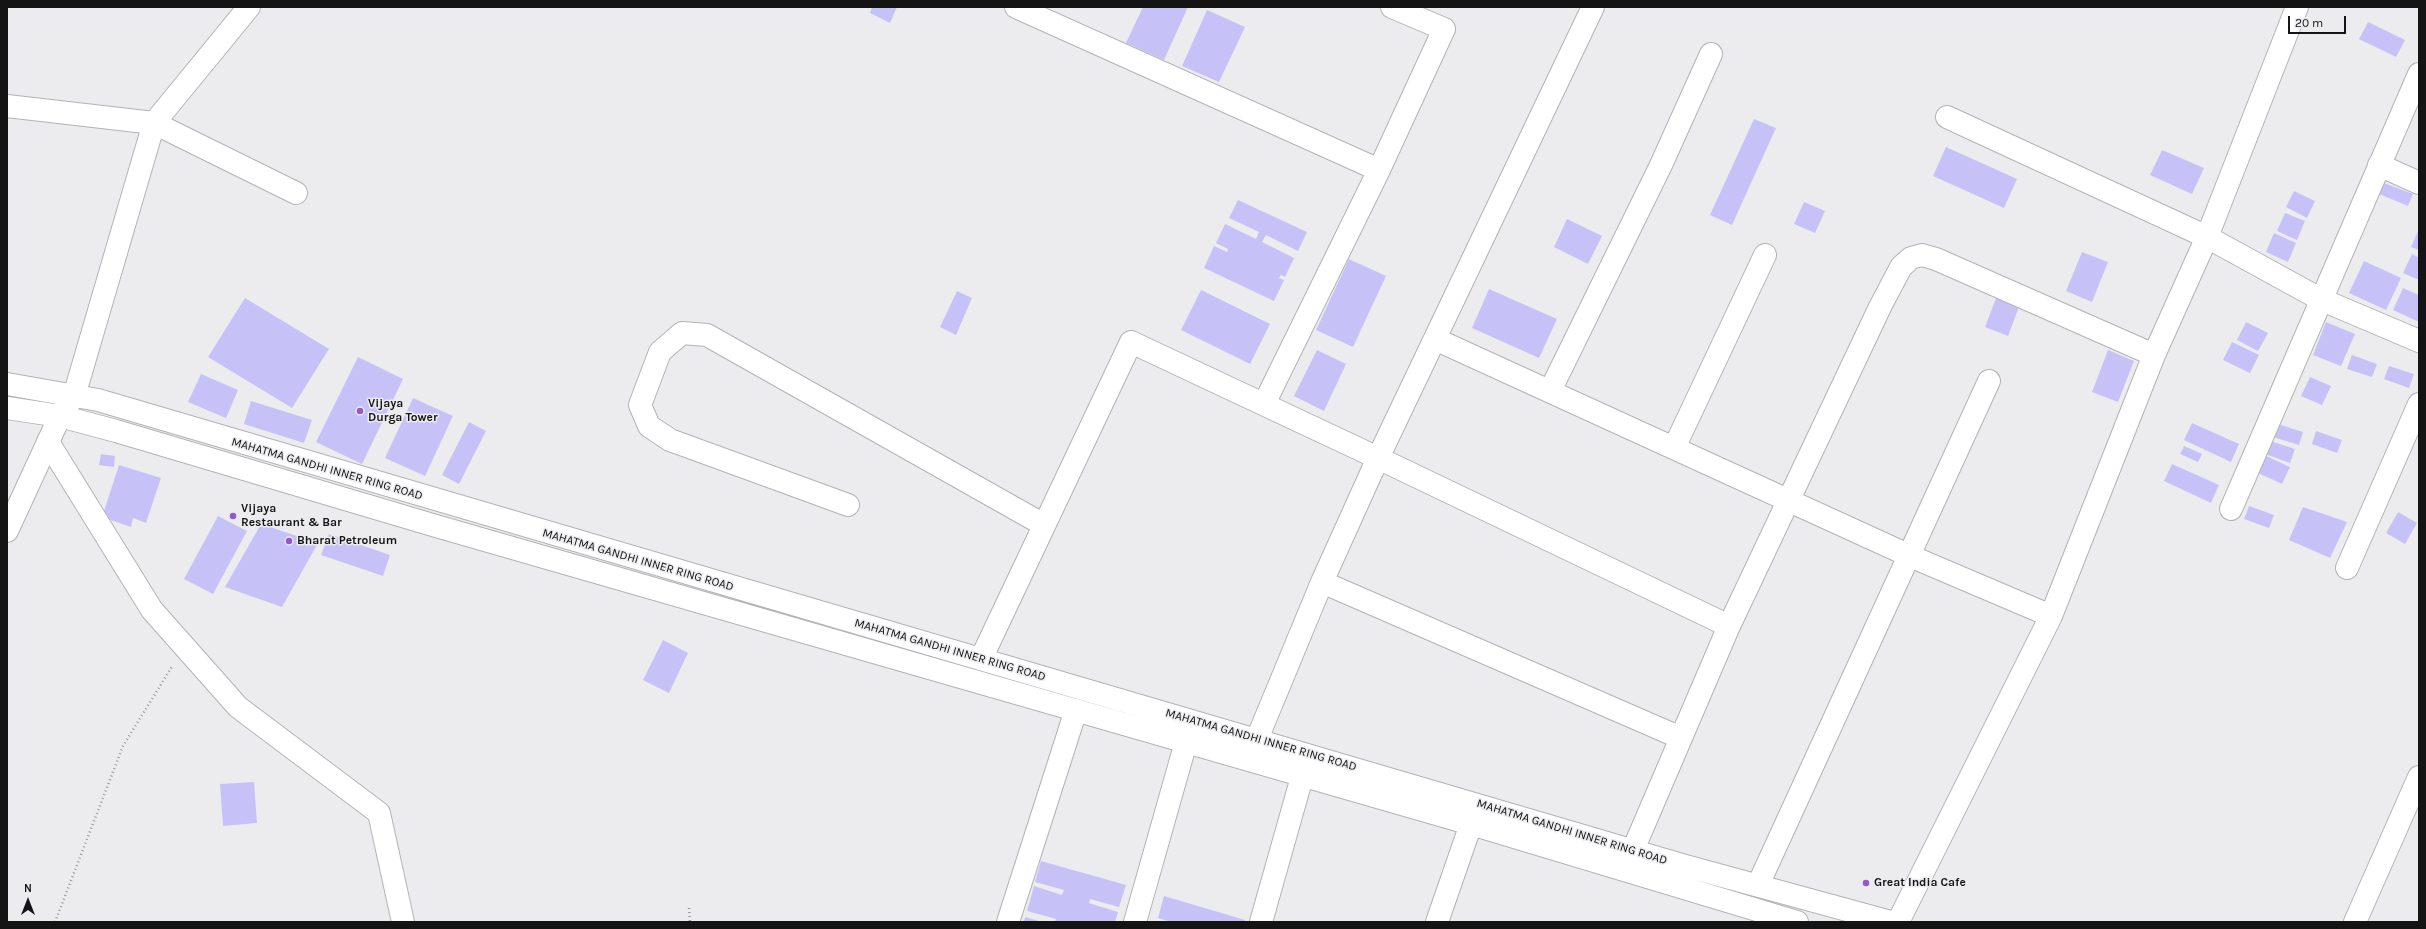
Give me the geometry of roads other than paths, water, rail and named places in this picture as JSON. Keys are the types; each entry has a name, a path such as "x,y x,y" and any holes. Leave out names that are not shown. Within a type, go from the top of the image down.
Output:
{"street":[{"path":"7,531 60,416 74,396 154,123 249,7"},
{"path":"1016,7 1379,170"},
{"path":"1264,404 1379,170 1444,29 1392,7"},
{"path":"1257,739 1322,582 1378,458 1593,7"},
{"path":"1898,922 2051,616 2154,354 2207,237 2297,7"},
{"path":"1550,391 1661,165 1711,54"},
{"path":"2231,509 2320,299 2419,74"},
{"path":"7,106 154,123 296,193"},
{"path":"1947,117 2207,237 2320,299 2419,341"},
{"path":"2380,164 2419,183"},
{"path":"1674,448 1765,255"},
{"path":"1633,850 1729,626 1790,501 1880,307 1901,267 1911,258 1922,255 1936,259 2154,354"},
{"path":"848,505 670,440 649,426 640,405 660,352 682,333 707,335 1044,524"},
{"path":"1435,339 1910,556 2051,616"},
{"path":"981,659 1131,342 1729,626"},
{"path":"1758,886 1989,381"},
{"name":"MAHATMA GANDHI INNER RING ROAD","path":"7,384 98,400 699,578 1257,739 1633,850 1891,922"},
{"path":"2346,568 2419,404"},
{"name":"MAHATMA GANDHI INNER RING ROAD","path":"7,408 60,416 116,430 444,528 1076,710 1302,777 1471,824 1797,922"},
{"path":"48,442 152,610 238,707 379,813 403,922"},
{"path":"1322,582 1681,738"},
{"path":"1008,922 1076,710"},
{"path":"1135,922 1186,742"},
{"path":"1261,922 1302,777"},
{"path":"2356,922 2415,800 2419,777"},
{"path":"1437,922 1471,824"}],"place":[{"name":"Vijaya Durga Tower","path":"360,411"},
{"name":"Vijaya Restaurant & Bar","path":"233,516"},
{"name":"Bharat Petroleum","path":"289,541"},
{"name":"Great India Cafe","path":"1866,883"}]}
